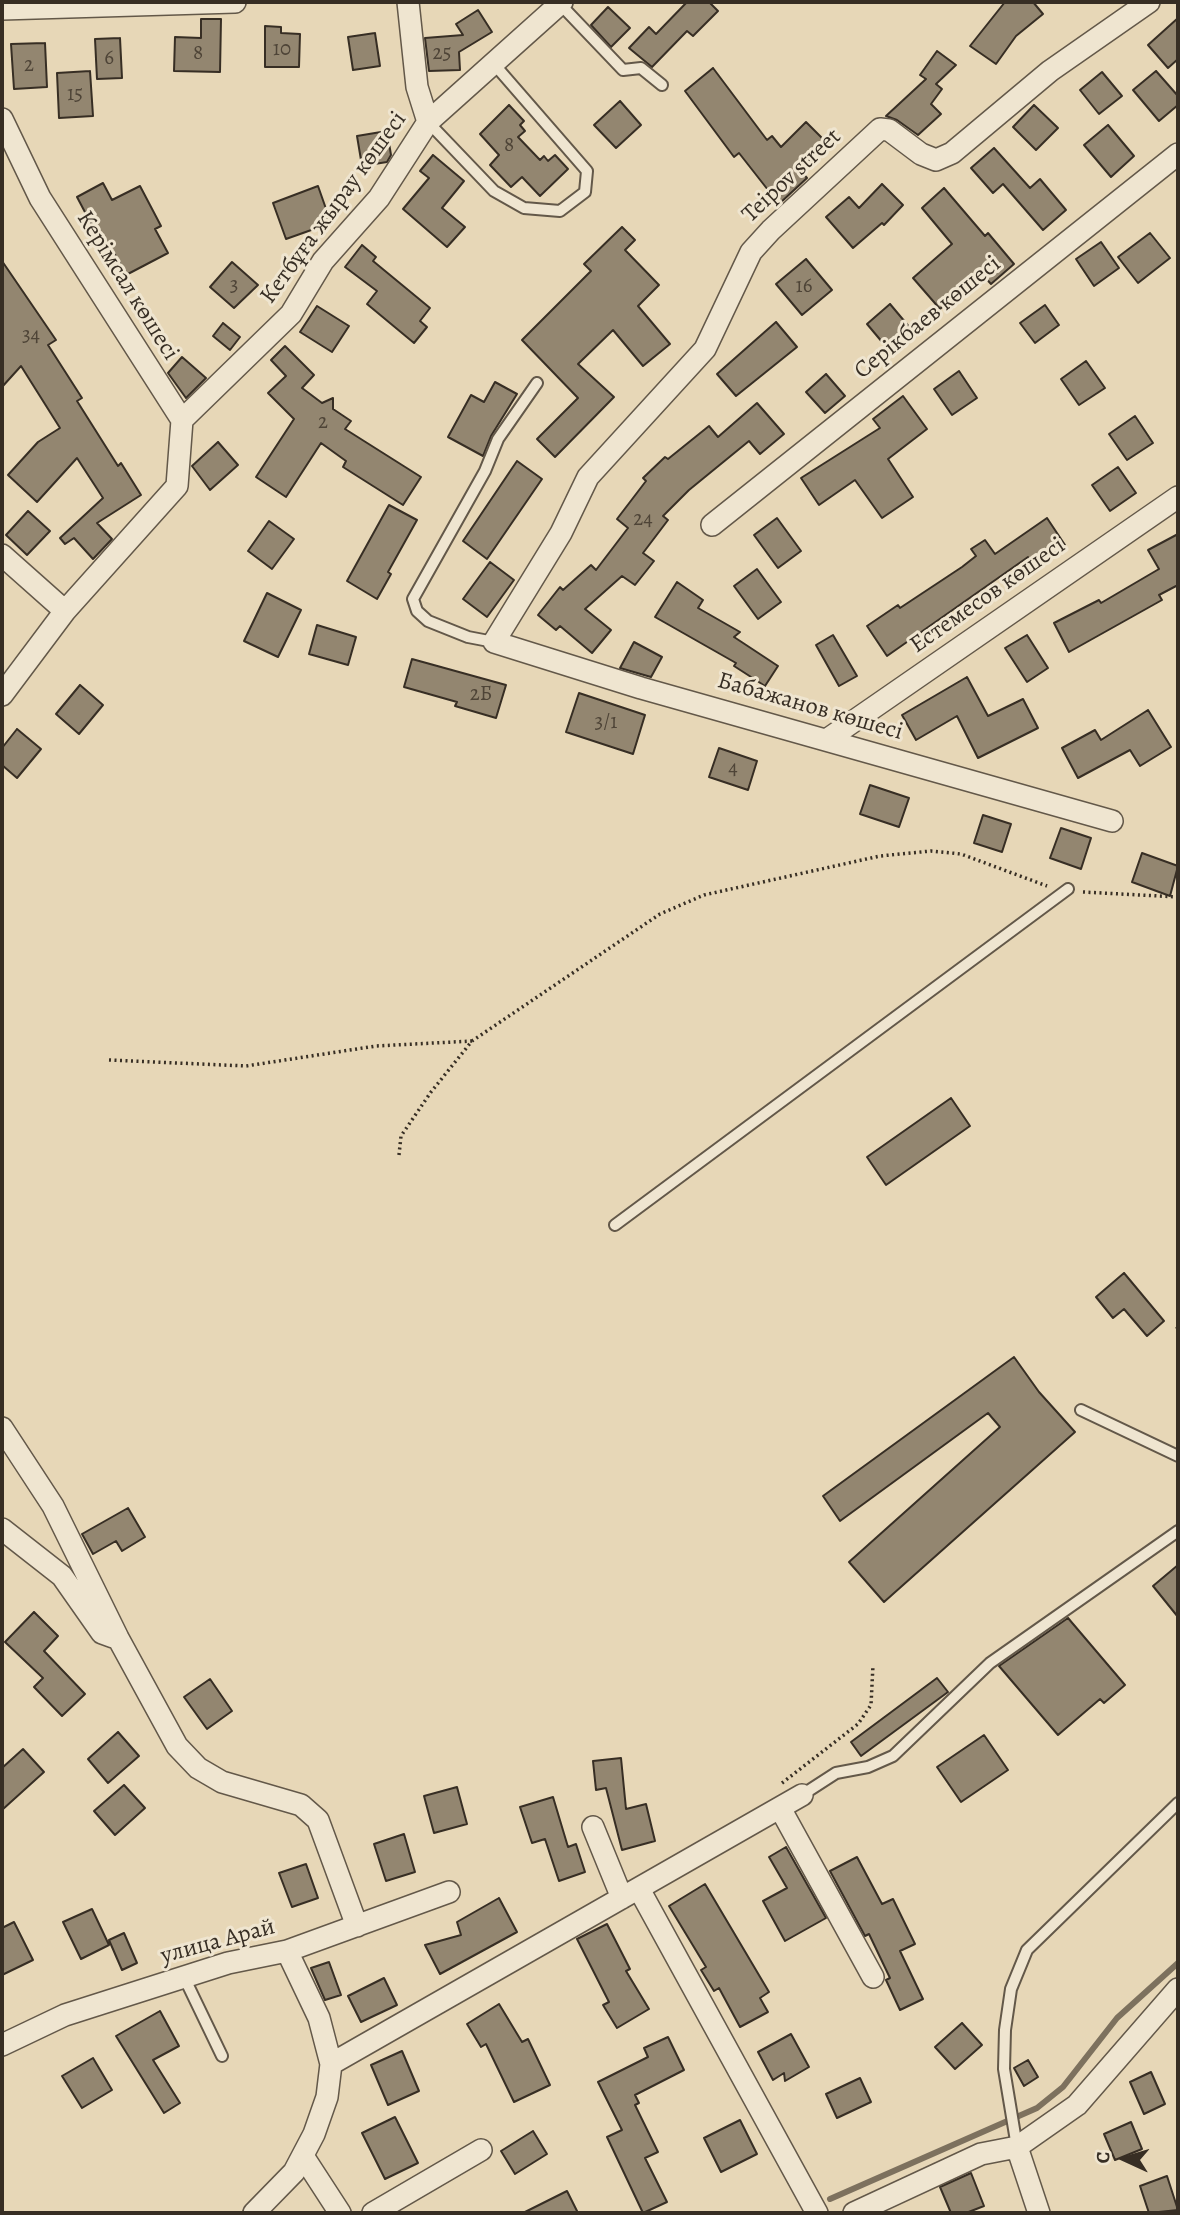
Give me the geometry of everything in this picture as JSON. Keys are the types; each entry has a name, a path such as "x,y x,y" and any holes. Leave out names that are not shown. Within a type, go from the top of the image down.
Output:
{"street":[{"path":"2,9 235,2"},
{"path":"408,2 417,87 428,122"},
{"name":"Teipov street","path":"494,642 561,533 589,477 705,349 751,252 771,230 880,129 889,130 921,154 936,160 952,153 1050,71 1149,2"},
{"name":"Кетбұға жырау көшесі","path":"181,420 291,314 323,261 379,198 428,122 561,3"},
{"name":"Керімсал көшесі","path":"2,119 40,198 181,420"},
{"name":"Серікбаев көшесі","path":"712,525 1178,154"},
{"path":"2,695 65,611 177,486 181,420"},
{"name":"Естемесов көшесі","path":"828,739 1178,497"},
{"path":"2,555 65,611"},
{"name":"Бабажанов көшесі","path":"494,642 641,688 1112,821"},
{"path":"2,1428 53,1506 118,1638 177,1746 198,1768 222,1782 301,1805 318,1821 357,1926"},
{"path":"2,1529 62,1576 102,1633 118,1638"},
{"path":"331,2064 803,1795"},
{"path":"780,1808 873,1977"},
{"path":"593,1827 817,2213"},
{"name":"улица Арай","path":"2,2045 65,2015 228,1963 288,1951 449,1892"},
{"path":"254,2213 294,2172 314,2134 327,2097 331,2064 318,2018 288,1951"},
{"path":"853,2213 981,2154 1017,2147 1077,2105 1178,1989"},
{"path":"1017,2147 1039,2213"},
{"path":"373,2213 481,2150"},
{"path":"303,2156 340,2213"}],"lane":[{"path":"561,3 623,70 641,68 662,85"},
{"path":"428,122 494,191 524,208 560,211 585,192 587,171 494,64"},
{"path":"494,642 468,637 428,621 417,611 413,599 485,471 498,439 537,383"},
{"path":"615,1224 1068,889"},
{"path":"1081,1410 1178,1456"},
{"path":"803,1795 836,1773 868,1767 893,1756 990,1663 1178,1531"},
{"path":"1017,2147 1004,2069 1005,2030 1011,1989 1027,1950 1178,1803"},
{"path":"184,1977 222,2056"}],"path":[{"path":"399,1155 401,1136 431,1091 472,1041 660,914 704,895 880,856 931,851 961,854 1036,884 1178,897"},
{"path":"109,1060 246,1066 376,1046 472,1041"},
{"path":"780,1808 777,1792 784,1779 858,1724 871,1705 873,1665"}],"building":[{"path":"687,2 709,2 718,11 693,36 687,31 652,67 629,48 649,27 656,34"},
{"path":"1005,2 1033,2 1043,14 1016,36 996,64 970,46"},
{"path":"608,7 630,28 611,47 591,25"},
{"path":"478,10 492,32 459,52 460,70 429,71 425,38 463,35 456,24"},
{"path":"1178,18 1178,59 1168,68 1148,45"},
{"path":"201,19 221,19 220,72 174,71 175,37 201,38"},
{"path":"265,26 281,27 281,33 300,34 299,67 265,67"},
{"path":"375,33 380,66 353,70 348,37"},
{"path":"120,38 122,78 97,79 95,39"},
{"path":"45,43 47,87 14,89 11,44"},
{"path":"937,51 956,65 936,84 942,89 931,104 941,114 918,135 897,120 886,116 926,79 920,75"},
{"path":"713,68 767,140 772,136 781,147 806,122 827,143 800,170 807,178 779,204 739,153 734,157 685,91"},
{"path":"90,71 93,116 59,118 57,73"},
{"path":"1156,71 1178,96 1178,105 1159,121 1133,90"},
{"path":"1102,72 1122,96 1099,114 1080,90"},
{"path":"620,101 641,125 616,148 594,125"},
{"path":"509,105 524,121 520,125 525,131 518,137 540,160 544,156 548,161 555,155 568,169 540,196 522,177 511,187 490,165 499,155 480,134"},
{"path":"1034,105 1058,128 1036,150 1013,127"},
{"path":"1108,125 1134,156 1111,177 1084,145"},
{"path":"387,131 391,155 387,162 362,166 357,136"},
{"path":"994,148 1030,188 1040,179 1066,210 1043,230 1003,184 993,193 971,168"},
{"path":"433,155 464,181 442,208 465,227 447,247 403,209 429,178 420,171"},
{"path":"103,183 112,200 140,186 161,226 155,229 168,253 126,275 113,251 102,257 91,236 96,233 77,197"},
{"path":"882,184 903,205 884,225 882,223 853,248 826,217 849,197 859,208"},
{"path":"318,186 331,223 286,239 273,203"},
{"path":"944,188 985,236 988,233 1014,264 991,284 981,273 940,309 913,278 952,244 922,208"},
{"path":"622,227 635,240 625,250 659,285 638,306 670,344 643,366 613,330 578,364 614,397 555,457 537,439 578,398 522,340 591,271 584,264"},
{"path":"1150,233 1170,258 1138,283 1118,257"},
{"path":"1101,242 1119,268 1094,286 1076,259"},
{"path":"362,245 376,257 373,261 430,308 420,321 427,327 414,343 367,304 377,291 345,267"},
{"path":"806,259 832,290 802,315 776,284"},
{"path":"2,261 56,340 48,345 82,398 77,401 118,466 121,463 141,495 97,523 112,539 93,559 74,538 65,544 60,538 103,498 77,458 37,502 8,475 38,442 60,428 21,366 2,387"},
{"path":"232,262 258,285 234,308 210,287"},
{"path":"890,304 916,335 893,355 867,324"},
{"path":"1045,305 1059,325 1035,343 1020,323"},
{"path":"317,306 349,326 332,352 300,332"},
{"path":"776,322 797,347 736,396 717,374"},
{"path":"223,323 240,337 230,350 213,336"},
{"path":"285,346 314,375 302,388 322,403 333,398 333,409 351,421 345,429 421,477 403,505 343,467 346,461 321,443 286,497 256,477 294,419 268,393 286,376 271,360"},
{"path":"182,357 206,378 186,398 168,373"},
{"path":"1086,361 1105,388 1079,405 1061,379"},
{"path":"959,371 977,398 952,415 934,389"},
{"path":"826,374 845,396 825,413 806,392"},
{"path":"495,382 517,394 491,436 483,456 448,437 471,395 484,402"},
{"path":"903,396 927,429 888,459 913,497 882,518 855,480 819,505 801,478 880,428 873,419"},
{"path":"757,403 784,434 760,454 749,441 689,490 663,516 668,520 643,553 654,561 635,585 622,576 585,609 611,630 592,653 560,626 556,630 538,615 560,587 563,590 591,565 596,570 628,528 617,519 646,481 643,478 665,457 668,459 709,426 718,437"},
{"path":"1135,416 1153,443 1127,460 1109,434"},
{"path":"218,442 238,465 210,490 192,466"},
{"path":"517,461 542,479 487,559 463,541"},
{"path":"1118,467 1136,493 1110,511 1092,485"},
{"path":"389,505 417,520 388,572 391,574 377,599 347,581"},
{"path":"28,511 50,531 27,555 6,535"},
{"path":"777,518 801,551 778,568 754,535"},
{"path":"1047,518 1065,545 1034,565 1028,557 887,656 867,626 898,605 900,608 962,567 976,556 971,549 985,540 995,554"},
{"path":"269,521 294,539 272,569 248,551"},
{"path":"1178,534 1178,585 1159,595 1162,600 1069,652 1054,623 1099,600 1101,603 1159,569 1148,550"},
{"path":"490,562 514,580 487,617 463,599"},
{"path":"757,569 781,602 758,619 734,586"},
{"path":"677,582 703,600 698,608 740,632 734,637 778,666 765,686 734,666 736,663 655,617"},
{"path":"267,593 301,610 278,657 244,641"},
{"path":"317,625 356,637 348,665 309,654"},
{"path":"833,635 857,676 839,686 816,645"},
{"path":"1027,635 1048,668 1027,682 1005,648"},
{"path":"634,642 662,657 651,677 620,668"},
{"path":"412,659 506,685 496,718 455,706 457,702 404,687"},
{"path":"967,677 988,716 1023,699 1038,728 978,758 957,716 916,740 902,715"},
{"path":"80,685 103,705 79,734 56,714"},
{"path":"579,693 645,715 633,754 566,732"},
{"path":"1148,710 1171,747 1140,766 1130,750 1078,778 1062,748 1095,730 1101,740"},
{"path":"17,729 41,749 17,778 2,765 2,748"},
{"path":"719,748 757,761 748,790 709,777"},
{"path":"870,785 909,798 899,827 860,814"},
{"path":"983,815 1011,824 1002,852 974,843"},
{"path":"1061,828 1091,838 1081,869 1050,858"},
{"path":"1142,853 1178,866 1170,896 1132,882"},
{"path":"951,1098 970,1126 886,1185 867,1157"},
{"path":"1124,1273 1164,1321 1147,1336 1124,1309 1113,1318 1096,1297"},
{"path":"1014,1357 1039,1392 1075,1432 884,1602 849,1562 1000,1427 988,1413 840,1521 823,1496"},
{"path":"128,1508 145,1537 122,1551 116,1541 93,1554 82,1534"},
{"path":"1178,1565 1178,1617 1153,1586"},
{"path":"34,1612 58,1636 44,1651 85,1694 62,1716 34,1687 43,1678 5,1642"},
{"path":"1068,1618 1125,1685 1104,1703 1100,1699 1058,1735 999,1666"},
{"path":"937,1678 948,1692 861,1756 851,1742"},
{"path":"210,1679 232,1711 207,1729 184,1697"},
{"path":"118,1732 139,1756 108,1783 88,1759"},
{"path":"984,1735 1008,1770 961,1802 937,1767"},
{"path":"23,1749 44,1772 2,1810 2,1768"},
{"path":"621,1758 626,1809 646,1804 655,1841 622,1850 606,1788 596,1790 593,1761"},
{"path":"124,1785 145,1808 115,1835 94,1811"},
{"path":"457,1787 467,1824 434,1833 424,1796"},
{"path":"553,1797 568,1847 576,1844 585,1872 559,1881 545,1839 532,1843 520,1807"},
{"path":"404,1834 415,1872 386,1881 374,1844"},
{"path":"786,1847 826,1918 785,1941 763,1901 787,1888 769,1857"},
{"path":"857,1857 882,1904 893,1899 915,1944 900,1951 923,1999 900,2010 886,1980 890,1978 869,1934 865,1936 830,1871"},
{"path":"306,1864 318,1898 292,1907 279,1873"},
{"path":"705,1884 769,1992 760,1998 768,2012 740,2027 719,1988 714,1991 701,1970 706,1967 669,1906"},
{"path":"499,1898 517,1932 440,1974 425,1945 461,1935 457,1922"},
{"path":"92,1909 109,1945 81,1959 63,1922"},
{"path":"14,1922 33,1960 2,1975 2,1928"},
{"path":"607,1924 630,1969 626,1971 649,2009 617,2028 603,2005 609,2002 577,1939"},
{"path":"124,1933 137,1963 122,1970 109,1940"},
{"path":"329,1962 341,1995 325,2000 311,1968"},
{"path":"384,1978 397,2005 361,2022 348,1996"},
{"path":"499,2004 522,2042 528,2039 550,2085 514,2102 486,2044 481,2047 467,2024"},
{"path":"160,2011 179,2046 153,2060 180,2103 164,2113 116,2036"},
{"path":"962,2023 982,2045 955,2069 935,2047"},
{"path":"791,2034 809,2067 785,2081 784,2073 773,2080 758,2052"},
{"path":"668,2037 684,2070 635,2095 639,2103 635,2105 658,2152 645,2158 667,2202 643,2213 607,2137 622,2130 598,2082 648,2057 644,2048"},
{"path":"402,2051 419,2091 388,2105 371,2065"},
{"path":"93,2058 112,2090 82,2108 62,2076"},
{"path":"1028,2060 1038,2077 1024,2086 1014,2068"},
{"path":"1151,2072 1165,2104 1144,2114 1130,2082"},
{"path":"860,2078 871,2102 837,2118 826,2094"},
{"path":"395,2117 418,2163 385,2179 362,2133"},
{"path":"740,2120 757,2154 721,2172 704,2138"},
{"path":"1131,2122 1142,2149 1115,2160 1104,2134"},
{"path":"533,2131 547,2154 515,2174 501,2151"},
{"path":"971,2173 984,2206 966,2213 951,2213 940,2187"},
{"path":"1167,2176 1178,2210 1149,2213 1140,2186"},
{"path":"567,2191 578,2213 523,2213"}],"waterway":[{"path":"830,2199 1037,2108 1063,2087 1117,2018 1178,1963"}]}
